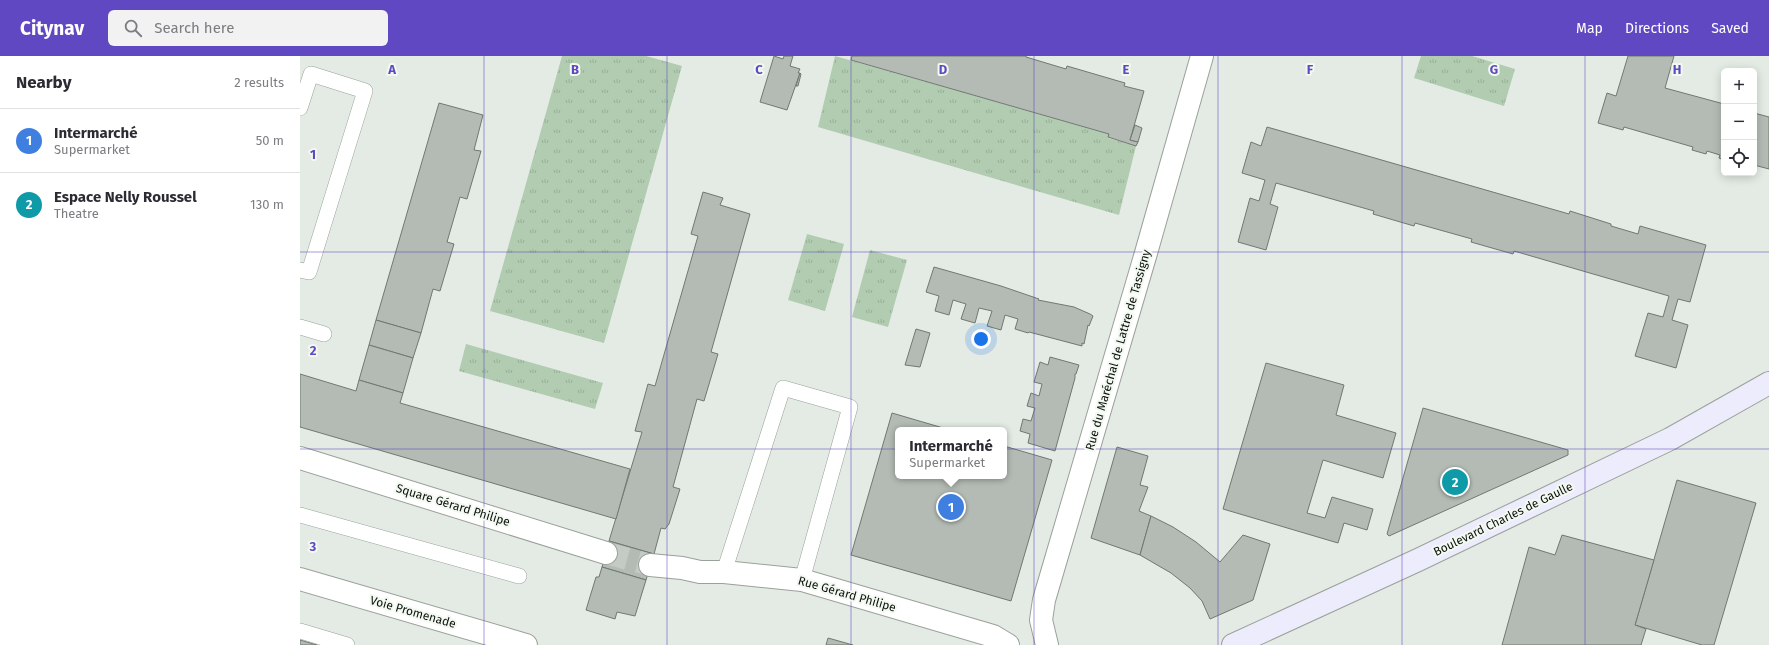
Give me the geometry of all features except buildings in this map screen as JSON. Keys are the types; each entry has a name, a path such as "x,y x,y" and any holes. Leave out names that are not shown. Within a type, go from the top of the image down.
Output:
{"main road":[{"name":"Boulevard Charles de Gaulle","path":"1233,645 1418,560 1670,439 1769,383"}],"street":[{"name":"Rue du Maréchal de Lattre de Tassigny","path":"1047,645 1041,620 1044,600 1202,56"},
{"name":"Square Gérard Philipe","path":"300,458 606,553"},
{"name":"Rue Gérard Philipe","path":"650,565 682,568 700,572 724,572 802,580 993,636 1008,645"},
{"name":"Voie Promenade","path":"300,579 526,645"}],"lane":[{"path":"300,108 310,74 365,91 309,272 300,270"},
{"path":"300,327 324,334"},
{"path":"724,572 783,388 850,407 802,580"},
{"path":"300,515 519,576"},
{"path":"300,632 347,645"}],"green space":[{"path":"562,56 646,56 682,66 604,343 490,311"},
{"path":"835,56 1109,134 1108,138 1136,146 1119,215 818,127"},
{"path":"1421,56 1472,56 1515,69 1504,106 1414,78"},
{"path":"807,234 844,244 825,311 788,300"},
{"path":"870,250 907,260 888,327 852,317"},
{"path":"466,344 603,383 595,409 459,371"}],"tunnel":[{"path":"606,553 650,565"}],"place":[{"name":"Espace Nelly Roussel","path":"1455,482"},
{"name":"Intermarché","path":"951,507"}]}
